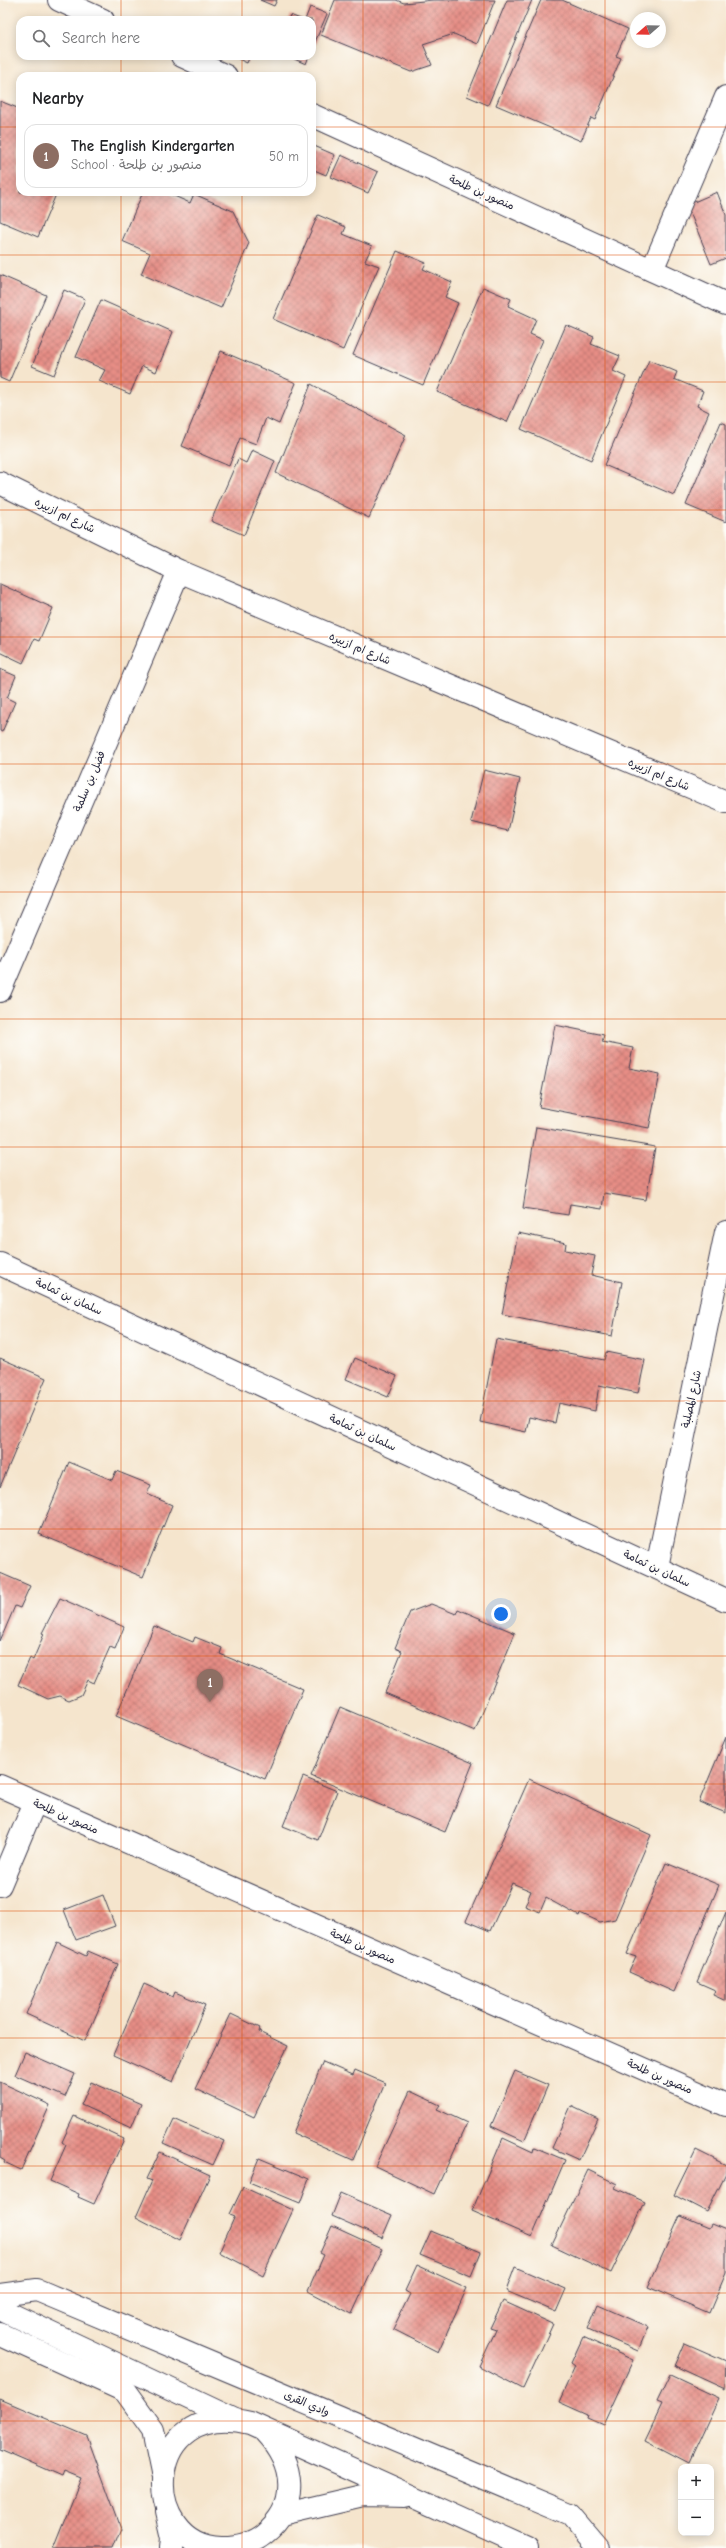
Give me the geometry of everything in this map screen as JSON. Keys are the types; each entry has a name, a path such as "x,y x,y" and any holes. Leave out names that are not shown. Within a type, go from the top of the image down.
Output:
{"street":[{"path":"59,0 94,16"},
{"path":"191,60 217,72"},
{"path":"652,270 726,98"},
{"name":"منصور بن طلحة","path":"316,117 726,304"},
{"name":"شارع ام ازبيره","path":"0,483 179,571 726,802"},
{"name":"فضل بن سلمة","path":"0,991 179,571"},
{"name":"شارع المصلبة","path":"657,1567 726,1232"},
{"name":"سلمان بن ثمامة","path":"0,1264 726,1600"},
{"name":"منصور بن طلحة","path":"0,1786 726,2104"},
{"path":"0,1885 35,1802"},
{"name":"وادي القرى","path":"0,2295 37,2290 563,2511 570,2514 600,2548"},
{"path":"0,2309 233,2419 250,2423 265,2432 527,2548"},
{"path":"0,2334 125,2391 153,2430 162,2473 162,2489 173,2538 172,2548"},
{"path":"162,2473 167,2458 175,2443 186,2432 206,2422 233,2419"},
{"path":"166,2505 173,2520 185,2532 199,2541 214,2547 245,2546 273,2527 282,2515 288,2498 290,2479 286,2462 278,2446 265,2432"},
{"path":"282,2515 363,2496 413,2497"}],"building":[{"path":"260,0 277,0 274,6"},
{"path":"335,0 396,0 404,3 433,0 495,0 477,44 454,34 423,44 432,65 411,72 321,35"},
{"path":"507,0 532,0 488,105 467,96"},
{"path":"541,0 562,0 628,29 616,56 621,58 595,120 591,118 581,141 496,105"},
{"path":"310,7 327,14 316,40 316,16 307,16"},
{"path":"241,60 248,60 247,63"},
{"path":"296,60 308,60 306,64"},
{"path":"0,101 16,107 16,196 55,196 38,237 0,221"},
{"path":"316,147 335,155 326,175 316,171"},
{"path":"341,155 378,172 368,193 331,177"},
{"path":"717,192 726,215 726,258 711,264 687,205"},
{"path":"141,196 174,196 190,203 193,196 199,196 233,211 249,243 221,308 141,274 150,253 122,241"},
{"path":"318,215 346,227 343,234 372,246 365,261 379,266 343,350 273,319"},
{"path":"397,251 426,263 423,269 452,282 445,297 458,303 423,385 353,355"},
{"path":"0,275 46,295 9,382 0,378"},
{"path":"483,287 511,299 508,306 536,319 530,334 543,340 507,422 437,392"},
{"path":"64,290 85,299 54,375 32,366"},
{"path":"101,300 173,332 156,372 142,366 130,394 99,381 105,370 76,357"},
{"path":"566,325 594,337 591,344 620,356 613,371 626,377 591,460 521,429"},
{"path":"221,351 296,383 279,424 266,418 256,444 240,438 229,466 182,446"},
{"path":"649,360 677,372 674,379 703,391 697,406 709,412 674,495 604,465"},
{"path":"311,384 406,435 369,518 276,473"},
{"path":"721,422 726,424 726,522 686,505"},
{"path":"252,450 275,461 244,535 211,521 238,459 246,463"},
{"path":"0,584 53,608 39,641 34,639 23,663 0,652"},
{"path":"0,669 16,676 7,698 15,702 2,732 0,731"},
{"path":"484,770 520,779 508,831 471,822"},
{"path":"555,1025 604,1035 602,1042 633,1048 629,1068 660,1074 649,1128 539,1107"},
{"path":"536,1127 655,1147 646,1200 604,1193 602,1209 570,1204 568,1215 523,1208"},
{"path":"518,1233 566,1243 565,1250 595,1256 591,1275 622,1282 612,1336 502,1314"},
{"path":"496,1339 604,1360 606,1352 645,1360 638,1393 599,1385 595,1411 559,1403 555,1423 529,1417 526,1432 480,1422"},
{"path":"0,1358 46,1378 0,1487"},
{"path":"355,1358 397,1376 388,1397 346,1379"},
{"path":"69,1462 112,1480 116,1471 151,1485 147,1494 172,1505 143,1577 39,1534"},
{"path":"0,1573 30,1586 20,1608 15,1606 0,1641"},
{"path":"60,1598 124,1627 115,1649 110,1647 94,1683 88,1680 81,1695 69,1700 60,1696 48,1699 18,1685 30,1658 33,1660 44,1634 42,1633"},
{"path":"431,1604 456,1614 458,1609 515,1633 475,1731 385,1693 402,1651 395,1648 410,1612"},
{"path":"154,1626 193,1642 195,1637 222,1648 220,1654 303,1689 265,1779 116,1716"},
{"path":"340,1707 473,1763 445,1832 311,1776"},
{"path":"726,1737 726,1813 699,1802"},
{"path":"303,1777 337,1791 318,1840 283,1826"},
{"path":"529,1779 651,1835 615,1919 600,1922 580,1913 579,1916 546,1898 540,1912 525,1906 531,1891 512,1883 490,1931 466,1921"},
{"path":"666,1863 719,1885 674,1992 629,1972 636,1957 627,1954"},
{"path":"103,1895 115,1926 76,1940 64,1910"},
{"path":"726,1912 726,2001 713,1995 715,1990 697,1982"},
{"path":"57,1942 86,1956 88,1951 118,1964 85,2041 26,2014"},
{"path":"144,1984 173,1997 175,1992 205,2005 173,2082 113,2055"},
{"path":"231,2014 260,2028 259,2032 288,2046 254,2117 195,2089"},
{"path":"25,2052 75,2074 65,2097 15,2075"},
{"path":"323,2062 353,2075 355,2070 385,2083 353,2160 293,2133"},
{"path":"515,2071 548,2085 524,2141 491,2126"},
{"path":"0,2082 50,2105 21,2170 4,2162 5,2160 0,2157"},
{"path":"91,2082 141,2104 131,2128 81,2105"},
{"path":"410,2091 440,2105 437,2109 467,2123 434,2194 375,2166"},
{"path":"571,2106 598,2119 579,2160 552,2148"},
{"path":"74,2116 124,2139 94,2204 78,2197 79,2194 50,2181 66,2145 62,2142"},
{"path":"174,2119 224,2141 213,2165 163,2143"},
{"path":"503,2138 533,2152 534,2147 565,2160 532,2237 472,2211"},
{"path":"696,2150 726,2165 726,2174 707,2212 674,2195"},
{"path":"160,2152 210,2175 180,2240 136,2217 152,2181 147,2179"},
{"path":"259,2158 309,2179 300,2203 249,2182"},
{"path":"588,2170 617,2184 615,2188 645,2202 611,2273 552,2245"},
{"path":"243,2187 293,2210 263,2275 219,2252 235,2216 230,2214"},
{"path":"341,2193 392,2215 382,2238 332,2216"},
{"path":"680,2216 709,2228 711,2224 726,2230 726,2273 709,2313 648,2287"},
{"path":"332,2226 382,2249 352,2314 308,2291 324,2255 320,2253"},
{"path":"431,2231 481,2252 471,2276 420,2255"},
{"path":"417,2265 467,2288 438,2352 393,2329 410,2294 405,2291"},
{"path":"515,2267 566,2289 556,2312 506,2291"},
{"path":"503,2301 553,2324 523,2389 479,2366 496,2330 490,2328"},
{"path":"598,2305 648,2327 638,2351 588,2329"},
{"path":"583,2337 633,2360 603,2425 587,2418 588,2415 559,2402 575,2366 571,2363"},
{"path":"685,2343 726,2361 725,2389 675,2366"},
{"path":"670,2375 719,2398 689,2463 645,2440 662,2404 657,2402"},
{"path":"0,2399 87,2436 121,2528 113,2548 53,2548 81,2478 64,2471 62,2476 0,2449"}],"place":[{"name":"The English Kindergarten","path":"210,1702"}]}
